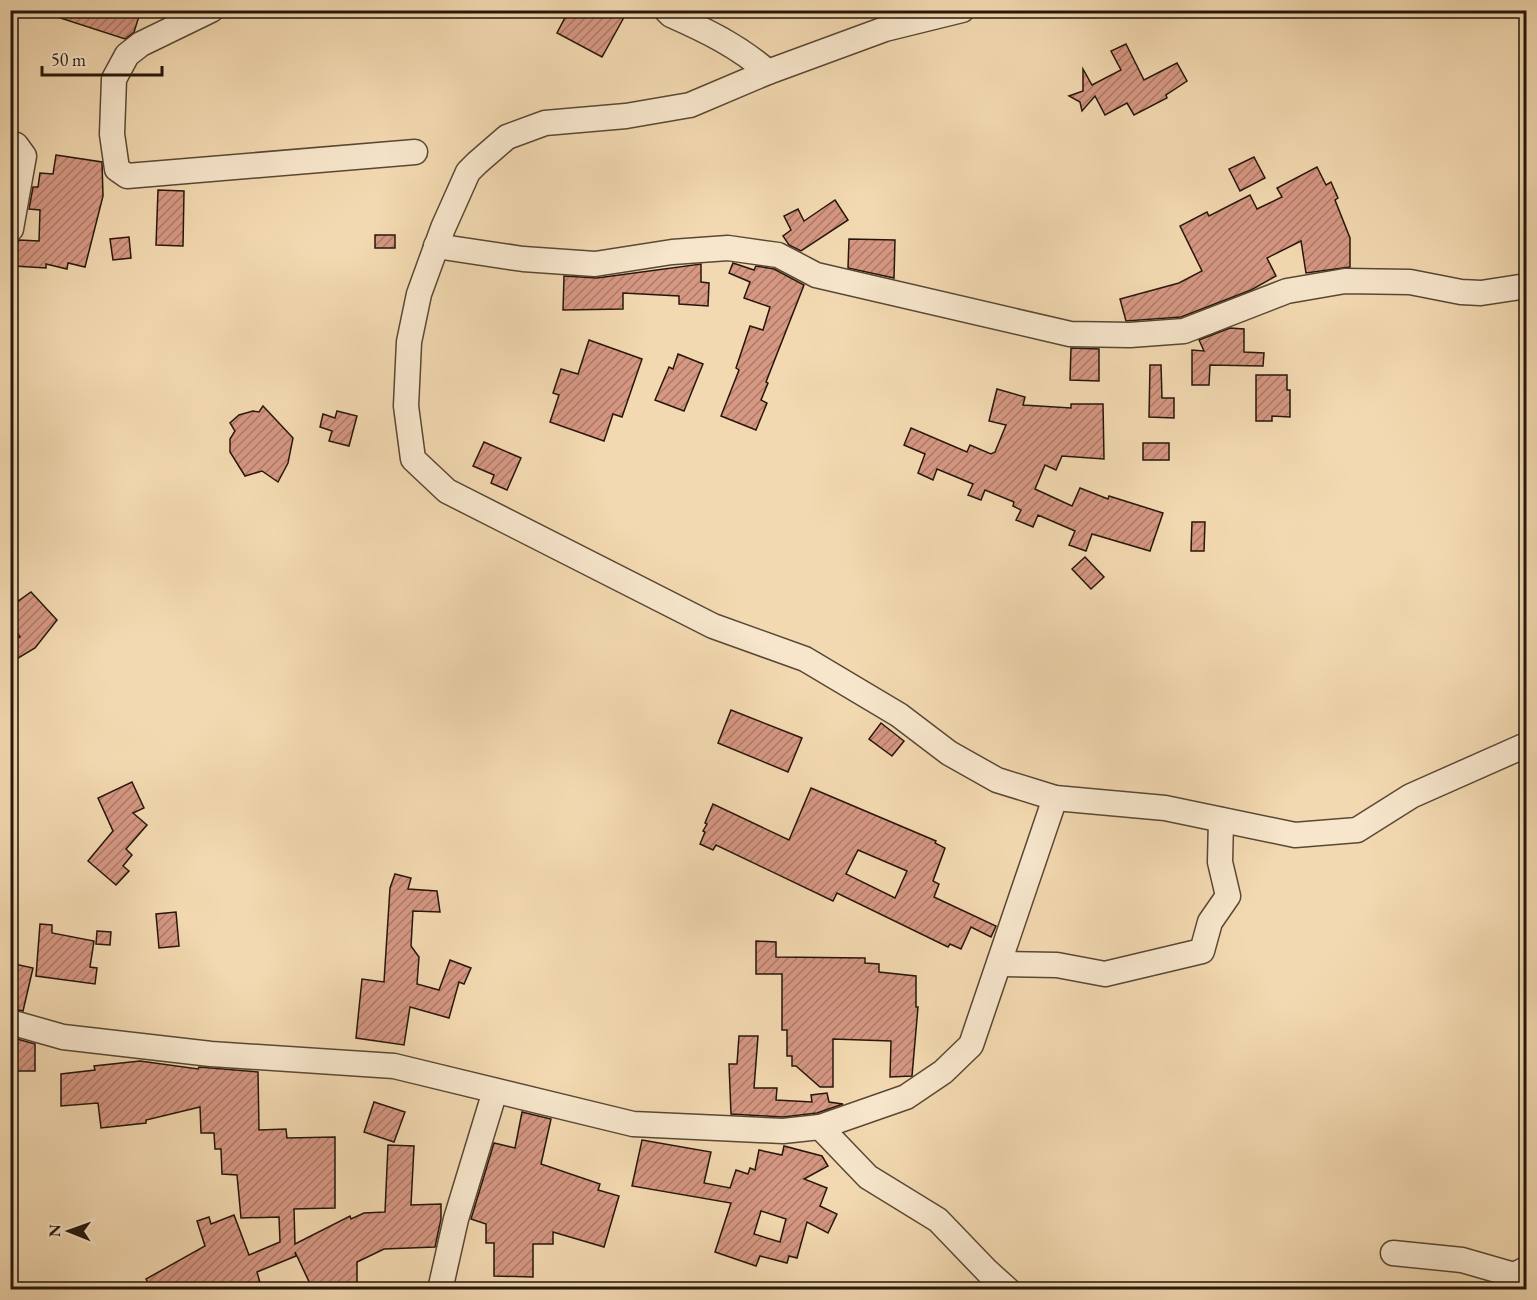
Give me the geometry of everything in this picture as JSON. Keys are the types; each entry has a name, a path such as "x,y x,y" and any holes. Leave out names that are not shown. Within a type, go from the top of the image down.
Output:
{"street":[{"path":"211,10 141,44 127,55 114,79 111,134 117,170 127,176 415,152"},
{"path":"666,10 671,15 743,50 768,72"},
{"path":"962,10 885,29 768,72 690,105 626,116 545,123 507,137 468,172 436,246 419,294 409,342 406,406 413,459 447,491 713,626 805,659 899,715 949,753 997,780 1055,798 1165,808 1295,836 1357,830 1411,796 1527,745"},
{"path":"10,145 16,145 24,156 11,229"},
{"path":"436,246 523,259 595,264 672,252 728,248 778,255 816,276 1070,334 1130,335 1184,331 1287,291 1346,281 1410,282 1461,292 1481,293 1527,286"},
{"path":"10,1022 74,1038 212,1054 394,1066 633,1124 783,1131 820,1127 906,1097 943,1072 971,1045 1055,798"},
{"path":"1000,964 1057,965 1105,974 1202,951 1210,922 1228,896 1220,861 1221,820"},
{"path":"440,1290 456,1219 495,1091"},
{"path":"820,1127 868,1177 938,1220 1008,1290"},
{"path":"1393,1253 1462,1260 1520,1278"},
{"path":"977,1261 980,1290"}],"building":[{"path":"46,10 141,10 134,32 125,39 45,13"},
{"path":"569,10 628,10 602,57 557,33"},
{"path":"1126,44 1144,80 1177,63 1187,81 1166,95 1167,98 1134,115 1127,103 1105,115 1095,96 1082,111 1080,102 1069,96 1083,91 1083,69 1092,85 1121,70 1111,51"},
{"path":"56,155 102,162 103,196 85,267 68,263 67,269 46,264 46,268 14,266 14,243 19,240 39,241 40,210 29,209 33,187 38,187 40,173 53,174"},
{"path":"1254,157 1265,178 1240,191 1229,169"},
{"path":"1317,167 1326,185 1331,182 1338,198 1335,200 1350,238 1350,267 1306,273 1301,241 1267,258 1276,276 1251,290 1181,317 1126,321 1120,299 1179,283 1202,271 1180,226 1207,212 1209,216 1250,195 1257,209 1282,197 1277,188"},
{"path":"158,190 184,191 183,246 156,245"},
{"path":"835,200 848,220 801,251 789,245 783,236 791,230 784,216 798,209 804,221"},
{"path":"375,235 395,235 395,248 375,248"},
{"path":"129,237 131,258 113,260 110,239"},
{"path":"849,239 895,240 894,278 848,268"},
{"path":"733,263 754,270 756,266 774,269 804,285 766,382 768,383 761,400 767,403 756,430 721,416 739,370 736,368 750,326 763,330 770,307 744,298 750,282 729,273"},
{"path":"701,264 701,282 709,283 708,306 679,304 679,296 623,293 623,309 563,310 564,276 597,278"},
{"path":"1230,328 1244,329 1244,352 1264,353 1263,366 1210,365 1209,385 1192,385 1192,350 1204,351 1199,340"},
{"path":"589,340 642,359 622,417 613,414 604,441 550,422 559,395 553,393 561,369 578,374"},
{"path":"1071,348 1099,349 1099,381 1070,380"},
{"path":"678,354 703,364 684,411 655,400 669,367 673,369"},
{"path":"1150,365 1161,365 1162,398 1174,398 1174,418 1149,417"},
{"path":"1256,375 1287,375 1287,390 1290,390 1290,417 1272,416 1272,421 1256,421"},
{"path":"997,389 1025,397 1023,405 1071,408 1071,404 1103,404 1104,459 1062,456 1056,470 1045,465 1035,489 1072,506 1080,488 1108,499 1109,496 1163,513 1150,551 1092,534 1086,551 1069,545 1075,531 1038,515 1033,527 1016,520 1021,510 1013,506 1014,502 985,490 981,500 968,495 973,484 937,469 933,480 918,473 925,454 904,445 911,428 967,452 970,445 991,454 995,452 1006,425 989,421"},
{"path":"263,406 293,438 288,463 278,482 262,471 245,476 230,452 230,439 235,431 230,423 239,415 253,411 259,412"},
{"path":"337,411 357,416 349,446 329,441 332,431 320,427 323,414 335,418"},
{"path":"484,442 521,458 507,490 491,483 494,475 473,466"},
{"path":"1143,443 1169,443 1169,460 1143,460"},
{"path":"1192,522 1205,522 1204,551 1191,551"},
{"path":"1085,557 1104,577 1091,589 1072,569"},
{"path":"31,592 57,620 35,648 10,663 10,642 20,637 10,621 10,607"},
{"path":"731,710 802,738 788,772 718,743"},
{"path":"881,723 904,741 892,756 869,739"},
{"path":"132,782 144,808 133,813 147,825 126,849 132,855 123,866 129,871 116,885 88,861 113,831 98,798"},
{"path":"811,788 936,841 935,843 945,848 933,881 939,884 934,897 996,926 991,937 971,927 961,949 950,944 948,947 837,893 833,901 716,845 713,850 700,844 713,804 789,840","holes":["858,850 907,871 895,898 846,874"]},
{"path":"395,874 411,878 408,889 437,891 440,912 413,911 411,946 419,957 417,984 439,990 450,960 471,968 464,984 459,982 449,1018 410,1007 404,1045 356,1038 362,979 384,982 390,888"},
{"path":"176,912 179,946 159,948 156,914"},
{"path":"40,924 52,925 52,933 94,941 90,967 97,968 95,984 36,976"},
{"path":"97,931 111,932 110,945 96,944"},
{"path":"756,941 776,942 776,957 865,958 865,963 879,964 879,972 916,976 916,1007 918,1007 912,1076 890,1077 891,1041 833,1039 833,1087 820,1087 796,1066 792,1066 792,1056 787,1056 787,1030 782,1030 782,974 756,974"},
{"path":"10,963 33,968 23,1011 10,1008"},
{"path":"739,1036 758,1036 754,1088 777,1088 776,1100 812,1102 811,1095 827,1093 829,1102 843,1104 817,1113 783,1117 731,1114 729,1064 737,1064"},
{"path":"10,1037 35,1044 35,1071 10,1071"},
{"path":"140,1061 198,1069 199,1067 258,1072 259,1130 286,1129 287,1138 335,1137 335,1208 294,1209 295,1244 350,1216 351,1219 364,1213 385,1212 388,1145 414,1146 411,1205 441,1204 441,1219 435,1247 384,1249 357,1262 357,1290 313,1290 295,1252 296,1256 257,1272 262,1290 238,1290 236,1283 223,1290 152,1290 146,1279 205,1246 197,1221 209,1217 211,1224 234,1215 249,1255 280,1242 279,1217 241,1218 237,1175 222,1174 221,1149 215,1149 214,1133 201,1133 200,1107 146,1120 146,1123 101,1128 98,1103 61,1106 61,1074 95,1070 94,1066"},
{"path":"374,1102 405,1112 394,1142 364,1132"},
{"path":"522,1112 551,1119 541,1164 600,1184 598,1190 619,1196 604,1247 553,1232 553,1244 533,1244 533,1277 494,1276 494,1243 486,1243 486,1224 471,1219 494,1143 515,1148"},
{"path":"642,1140 711,1152 704,1183 730,1188 736,1170 748,1174 750,1168 755,1170 759,1150 782,1155 784,1146 822,1156 828,1166 804,1179 827,1188 820,1206 837,1214 828,1233 807,1222 797,1258 789,1256 787,1263 760,1256 756,1266 715,1252 731,1203 632,1186","holes":["761,1211 786,1219 780,1242 754,1234"]}]}
